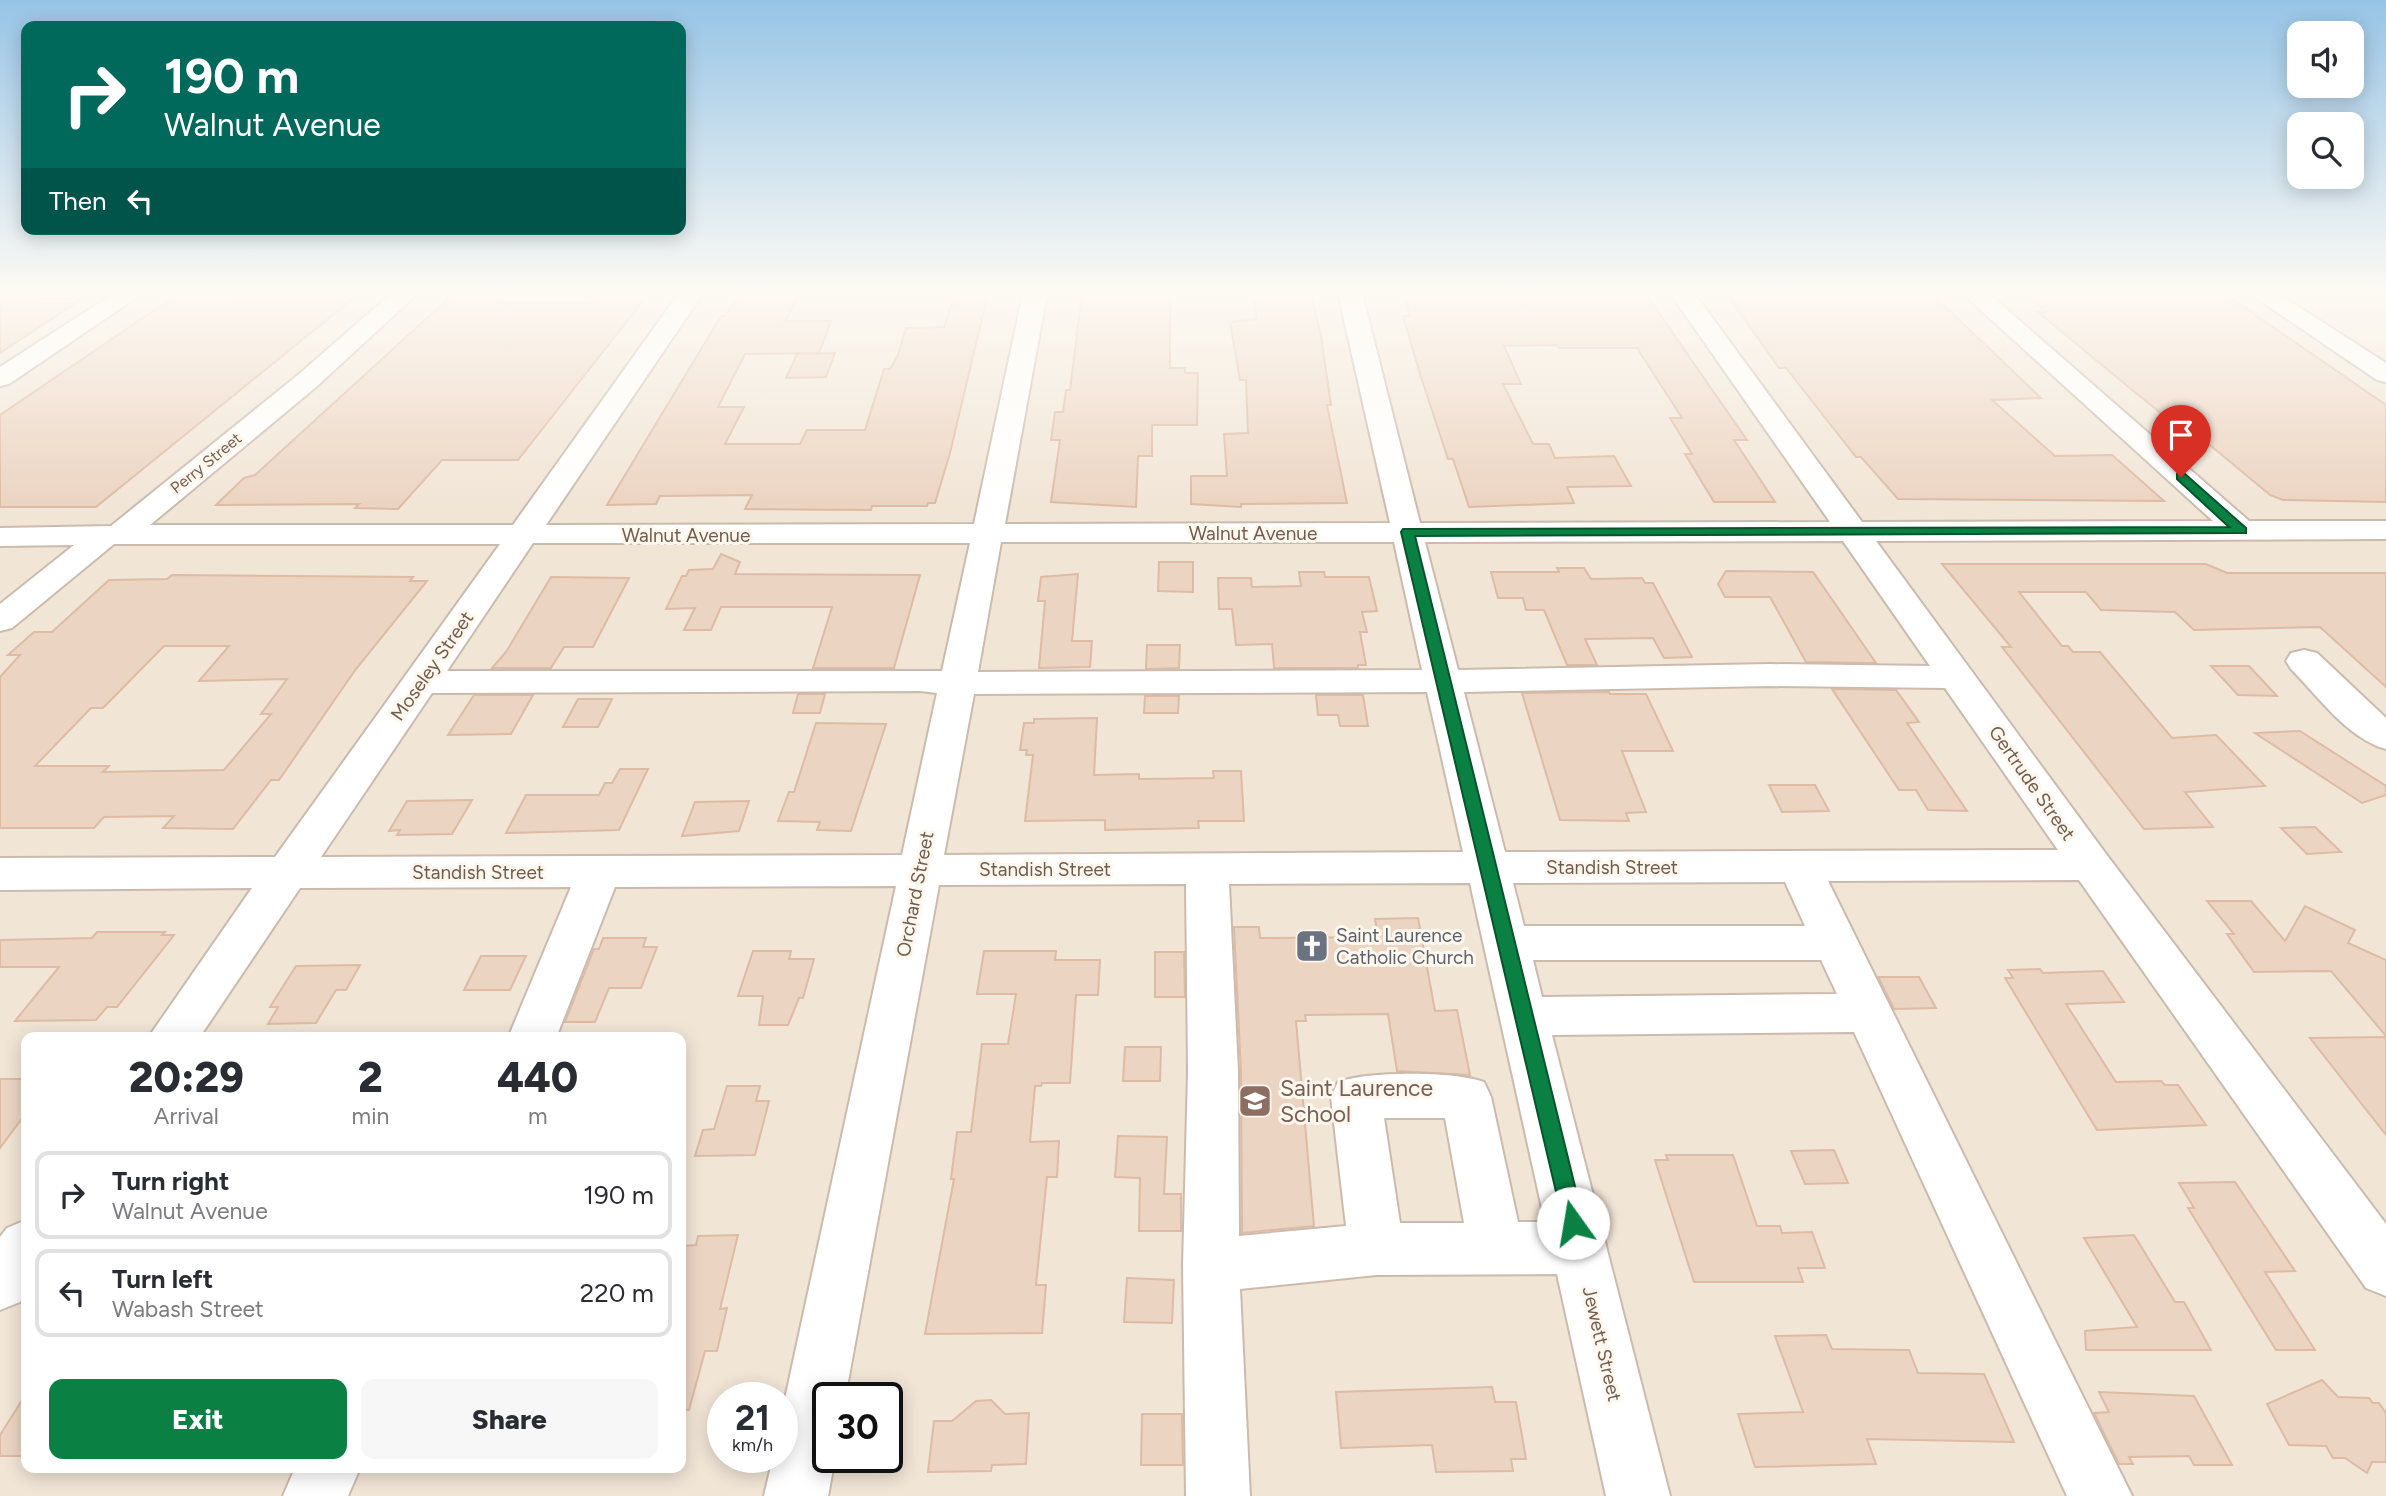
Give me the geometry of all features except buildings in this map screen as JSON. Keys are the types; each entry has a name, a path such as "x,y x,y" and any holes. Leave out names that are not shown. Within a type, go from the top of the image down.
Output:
{"street":[{"path":"0,378 23,363"},
{"name":"Perry Street","path":"0,621 113,535 327,363"},
{"name":"Moseley Street","path":"176,1032 642,363"},
{"name":"Orchard Street","path":"796,1496 1021,363"},
{"name":"Jewett Street","path":"1367,363 1638,1496"},
{"name":"Gertrude Street","path":"1732,363 2091,865 2386,1269"},
{"path":"2053,363 2241,530"},
{"name":"Walnut Avenue","path":"0,537 2386,530"},
{"path":"2304,661 2361,718 2386,737"},
{"path":"420,682 920,680 956,683 1443,681 1769,675 1956,677"},
{"name":"Standish Street","path":"0,874 2091,865"},
{"path":"1799,866 2100,1496"},
{"path":"1208,868 1213,1072 1211,1265 1218,1496"},
{"path":"534,1032 599,872"},
{"path":"1506,943 1835,943"},
{"path":"1523,1016 1868,1013"},
{"path":"1376,1250 1356,1097 1466,1097 1496,1248"},
{"path":"1211,1265 1376,1250 1579,1248"},
{"path":"0,1283 21,1253"},
{"path":"315,1496 326,1473"}],"shaded area":[{"path":"0,363 2386,363 2386,1496 0,1496"}],"place":[{"name":"Saint Laurence Catholic Church","path":"1312,946"},
{"name":"Saint Laurence School","path":"1255,1101"}],"route":[{"path":"1573,1223 1407,532 2241,530 2181,477"}]}
